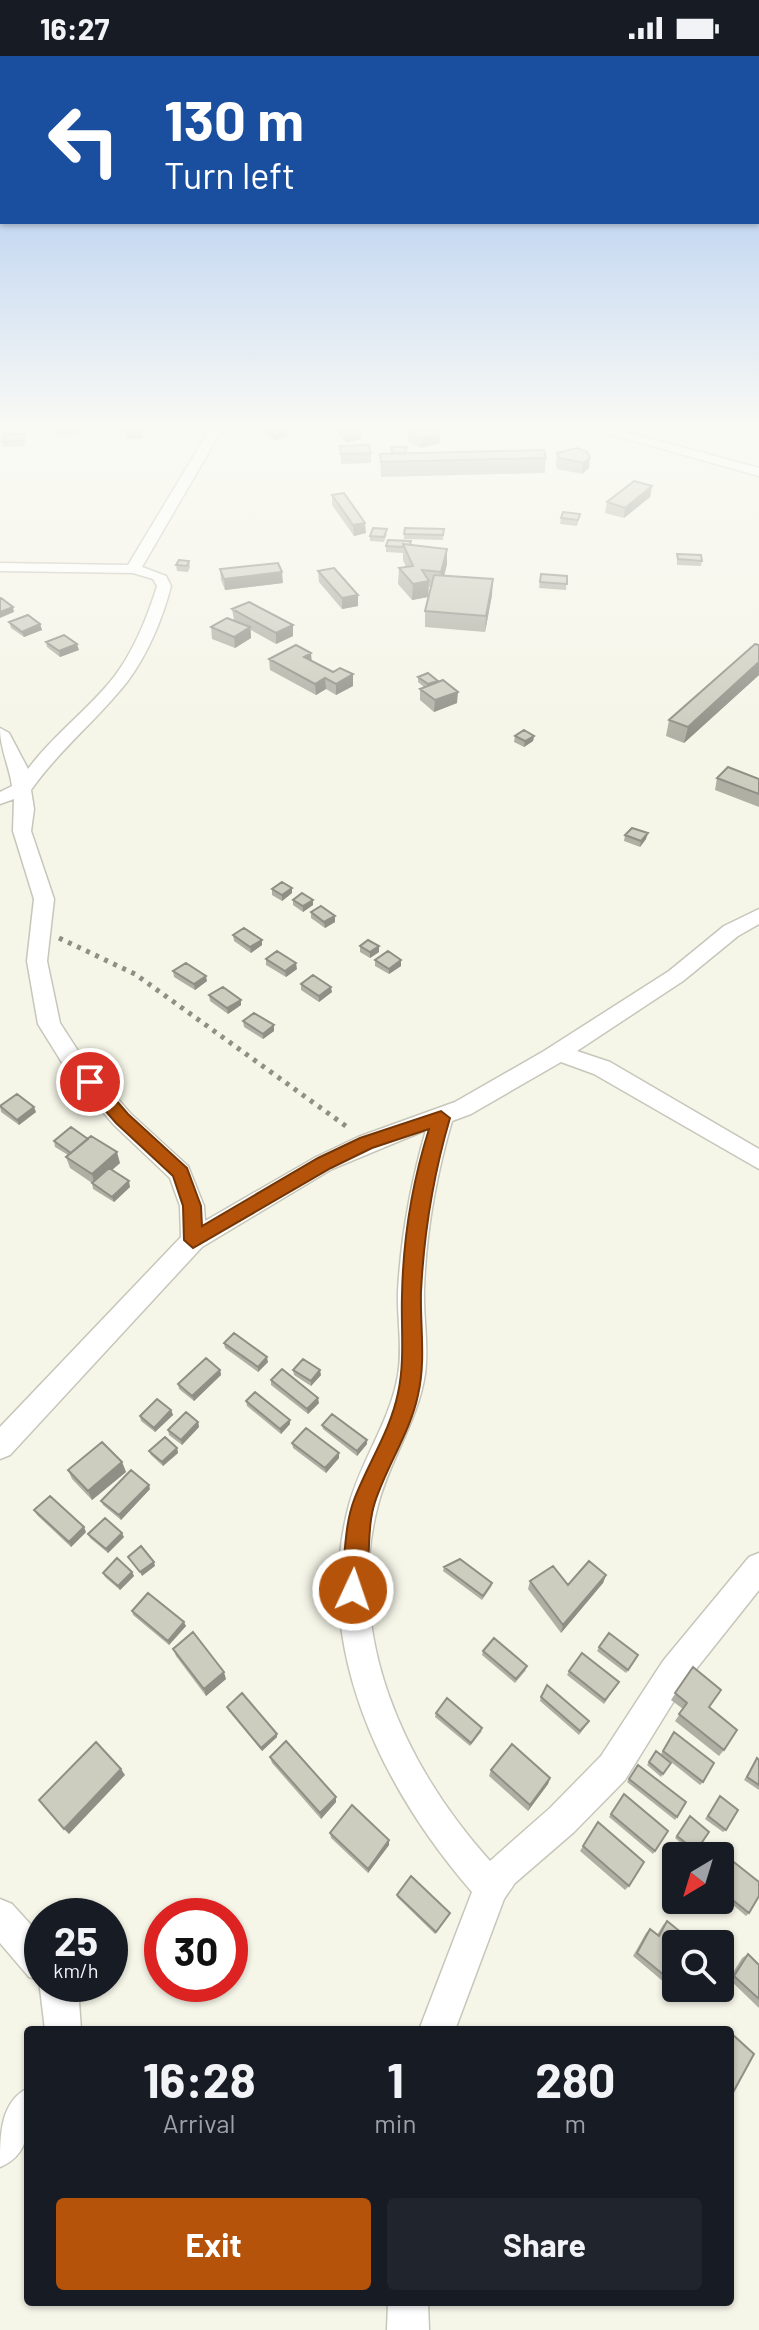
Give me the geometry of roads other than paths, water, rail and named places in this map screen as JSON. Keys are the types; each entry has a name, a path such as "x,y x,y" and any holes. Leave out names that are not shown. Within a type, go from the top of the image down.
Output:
{"street":[{"path":"133,569 156,530"},
{"path":"0,567 133,569 159,576 164,586 157,612 129,668 51,750 23,788 0,799"},
{"path":"0,733 18,764 23,788 22,831 41,881 44,899 37,961 49,1024 74,1063 122,1119 180,1173 192,1206 193,1240"},
{"path":"0,1446 193,1240 324,1163 366,1143 441,1118 558,1053 676,976 731,931 759,915"},
{"path":"558,1053 602,1068 759,1160"},
{"path":"441,1118 425,1170 416,1224 411,1295 413,1363 408,1394 399,1426 363,1503 353,1590 360,1649 382,1724 434,1818 491,1888"},
{"path":"439,2026 491,1888 503,1871 562,1820 613,1768 674,1672 759,1567"},
{"path":"0,1916 24,1943"},
{"path":"61,2002 63,2026"},
{"path":"0,2148 24,2113"},
{"path":"408,2306 408,2330"}]}
